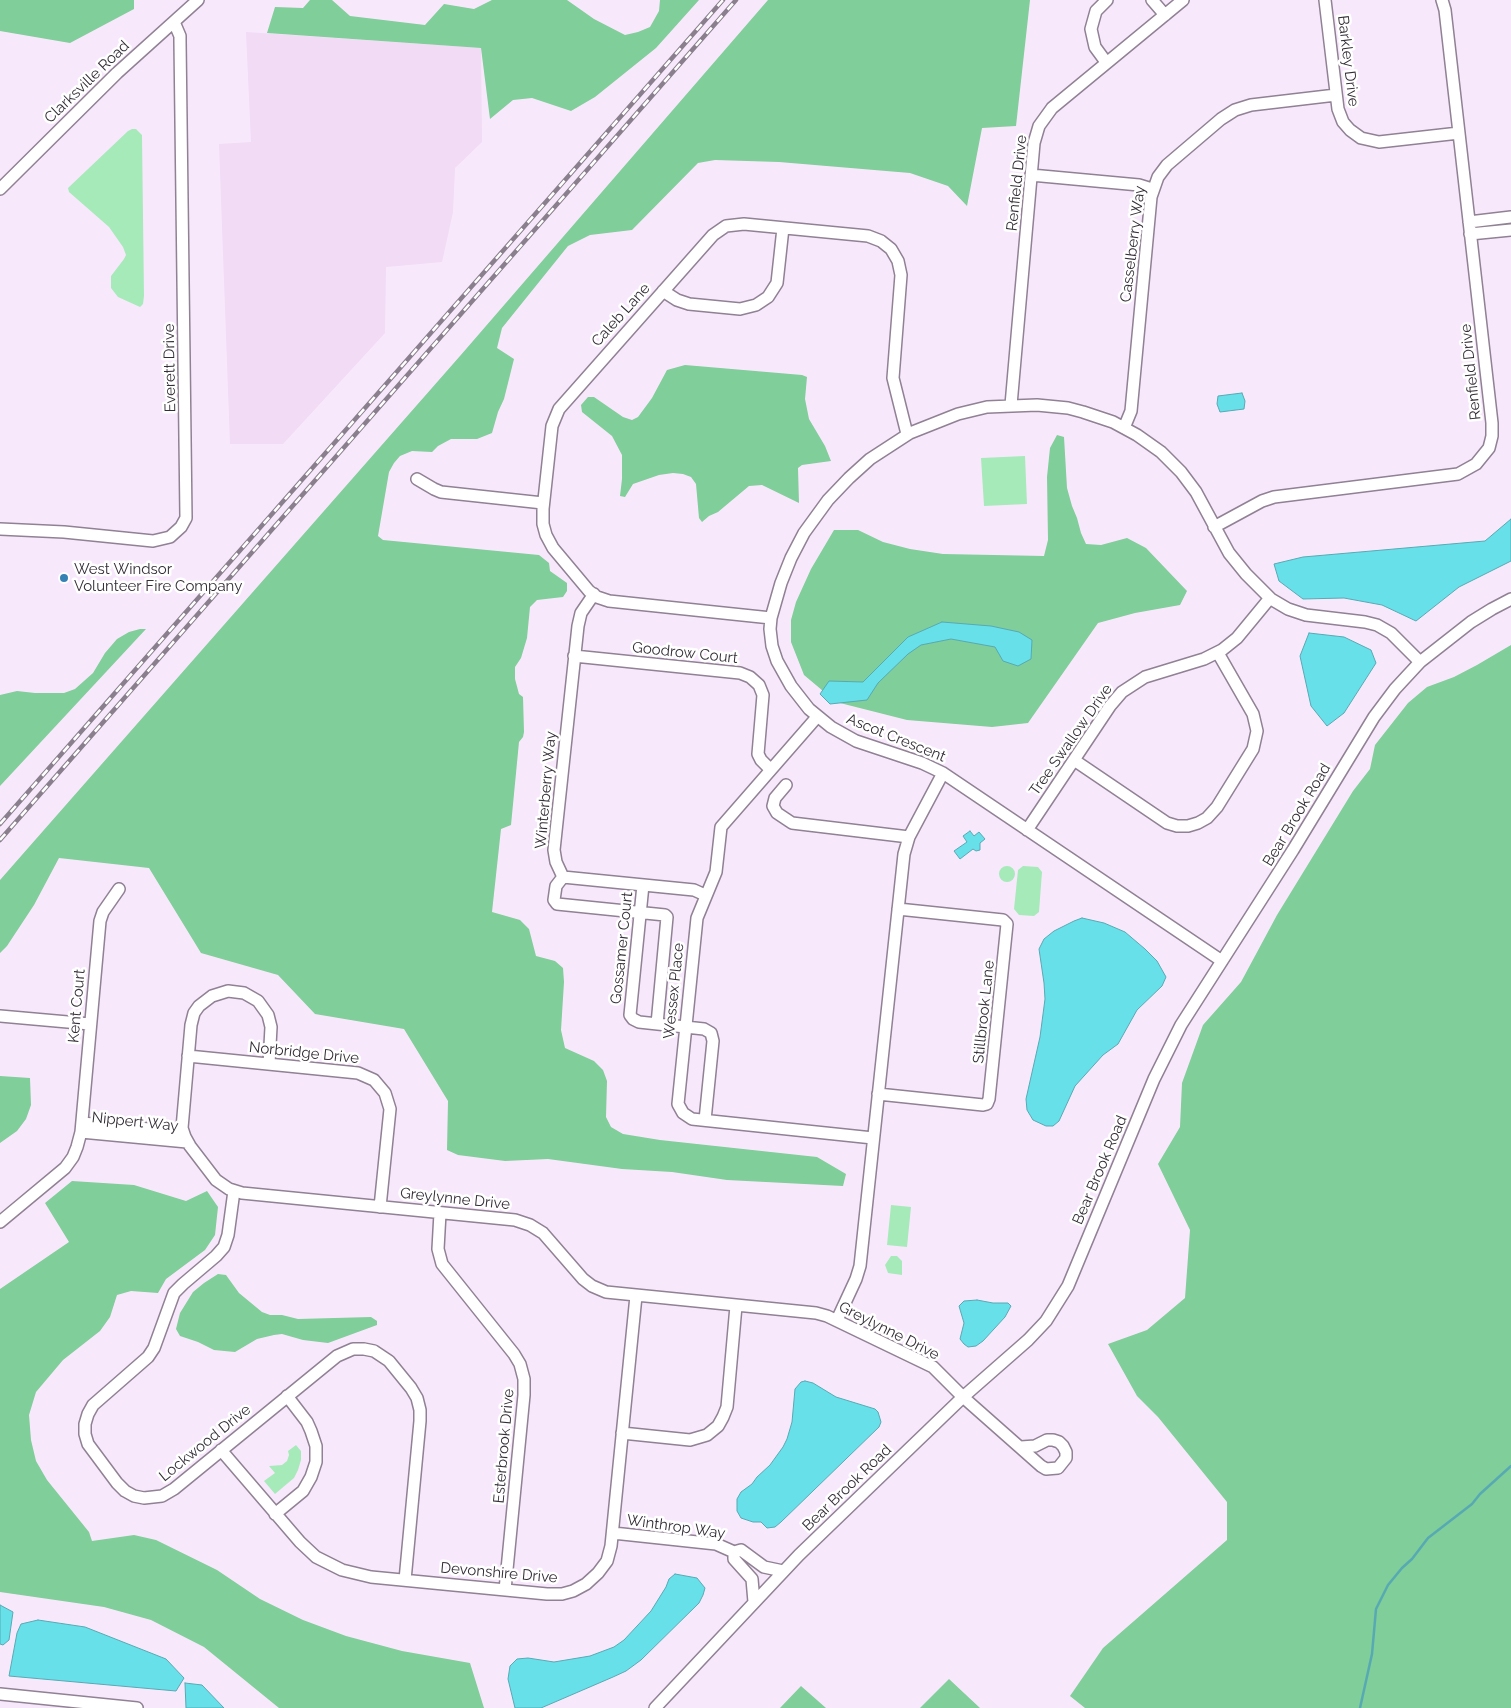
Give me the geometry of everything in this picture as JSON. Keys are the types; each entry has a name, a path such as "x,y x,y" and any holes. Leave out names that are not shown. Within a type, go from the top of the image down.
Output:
{"street":[{"name":"Clarksville Road","path":"0,188 117,73 198,0"},
{"path":"1106,62 1095,47 1091,29 1096,11 1107,0"},
{"path":"1152,0 1165,14"},
{"name":"Renfield Drive","path":"1011,405 1035,136 1044,116 1054,105 1183,0"},
{"name":"Barkley Drive","path":"1325,0 1338,112 1343,122 1352,132 1365,139 1382,141 1459,133"},
{"name":"Renfield Drive","path":"1214,527 1272,497 1454,475 1470,469 1482,458 1490,444 1492,423 1442,0"},
{"name":"Everett Drive","path":"0,529 64,532 153,541 170,537 181,527 186,518 181,50 180,36 174,22"},
{"name":"Casselberry Way","path":"1124,428 1131,412 1152,189 1158,176 1165,167 1232,111 1251,105 1336,95"},
{"path":"1031,175 1137,185 1152,189"},
{"path":"1469,222 1511,217"},
{"name":"Caleb Lane","path":"771,618 612,601 587,589 549,541 543,524 543,503 552,426 558,411 711,237 720,229 738,224 871,236 884,242 895,255 901,275 892,375 907,434"},
{"path":"663,291 677,300 689,304 740,308 760,303 770,294 778,279 784,228"},
{"path":"1470,234 1511,230"},
{"name":"Ascot Crescent","path":"1222,961 943,773 922,763 856,741 843,735 818,717 800,698 777,661 771,638 771,618 777,594 791,558 804,534 838,489 859,469 907,434 958,414 987,407 1037,405 1068,408 1099,417 1124,428 1161,452 1181,472 1196,492 1222,542 1237,564 1270,598 1288,609 1306,615 1377,625 1391,633 1420,662"},
{"path":"417,479 441,492 543,503"},
{"name":"Winterberry Way","path":"563,877 556,862 554,850 574,656 579,620 594,594"},
{"name":"Tree Swallow Drive","path":"1027,830 1110,706 1129,686 1149,676 1218,653 1237,638 1270,598"},
{"name":"Bear Brook Road","path":"655,1708 783,1571 963,1397 1028,1340 1046,1321 1068,1286 1154,1079 1181,1025 1294,850 1374,717 1395,689 1420,662 1471,622 1492,608 1511,599"},
{"path":"1074,760 1167,823 1177,826 1188,826 1207,818 1215,810 1251,752 1256,742 1257,731 1253,714 1218,653"},
{"name":"Goodrow Court","path":"574,656 740,673 750,677 759,685 763,693 758,753 761,760 770,769"},
{"name":"Wessex Place","path":"818,717 722,825 716,872 697,918 678,1105 686,1116 705,1120 874,1138"},
{"path":"837,1320 856,1281 860,1267 904,854 909,837 943,773"},
{"path":"786,785 775,798 773,807 780,816 792,823 909,837"},
{"path":"657,1024 668,919 665,915 558,904 554,900 558,881 563,877 694,890 706,895"},
{"name":"Gossamer Court","path":"643,885 630,1013 637,1022 707,1030 711,1034 713,1038 705,1120"},
{"name":"Kent Court","path":"0,1222 67,1166 75,1153 81,1127 100,919 119,888"},
{"name":"Stillbrook Lane","path":"878,1094 984,1105 989,1101 1007,924 1002,920 898,909"},
{"path":"185,1137 182,1118 191,1025 196,1010 212,996 236,991 255,999 264,1008 272,1031 269,1064"},
{"path":"0,1016 90,1024"},
{"name":"Norbridge Drive","path":"188,1056 358,1073 371,1078 381,1087 388,1099 390,1113 380,1207"},
{"name":"Nippert Way","path":"81,1127 185,1137"},
{"name":"Greylynne Drive","path":"185,1137 218,1182 234,1191 515,1220 537,1228 549,1238 580,1276 589,1283 610,1293 816,1313 837,1320 931,1366 963,1397 1021,1447"},
{"name":"Lockwood Drive","path":"234,1191 228,1235 223,1249 178,1289 171,1299 150,1354 144,1362 95,1402 88,1414 85,1427 90,1447 118,1483 128,1492 141,1498 155,1498 168,1493 337,1356 347,1351 360,1349 374,1351 383,1356 412,1391 419,1404 421,1418 405,1580"},
{"name":"Esterbrook Drive","path":"440,1213 438,1249 442,1264 516,1357 524,1379 505,1590"},
{"name":"Devonshire Drive","path":"221,1450 305,1548 329,1564 356,1574 405,1580 557,1594 572,1591 582,1587 594,1577 604,1565 610,1551 636,1296"},
{"path":"622,1433 690,1440 707,1435 718,1426 726,1407 736,1306"},
{"path":"275,1514 304,1491 316,1462 316,1446 312,1431 287,1396"},
{"name":"Winthrop Way","path":"613,1533 716,1544 734,1552 741,1550 764,1567 783,1571"},
{"name":"Winthrop Way","path":"734,1552 734,1559 752,1579 754,1602"},
{"path":"0,1694 137,1708"}],"shaded area":[{"path":"246,32 481,48 482,142 455,168 453,212 442,262 386,267 385,333 283,444 230,444 219,144 251,142"}],"green space":[{"path":"0,0 134,0 134,9 70,43 0,31"},
{"path":"310,0 332,0 350,16 425,25 444,4 474,9 492,0 567,0 594,19 625,35 650,27 659,11 660,0 699,0 656,48 595,97 571,111 532,98 513,100 490,119 481,48 267,33 275,7 303,8"},
{"path":"768,0 1030,0 1016,126 982,128 967,206 948,186 910,173 779,162 715,160 698,163 632,230 590,235 568,246 502,328 497,348 514,359 504,399 492,433 477,439 451,439 438,446 432,452 412,451 400,456 389,472 378,536 383,540 539,555 549,563 550,571 567,583 567,591 563,597 537,600 530,607 527,638 521,658 515,667 515,679 519,694 523,697 524,732 519,742 511,825 501,829 492,912 520,920 529,929 536,956 555,961 563,968 561,1030 565,1048 594,1061 603,1070 607,1081 606,1117 611,1127 623,1134 660,1140 817,1157 846,1174 843,1186 727,1180 672,1172 622,1169 548,1159 505,1161 458,1155 447,1150 448,1101 404,1029 315,1014 278,975 201,953 149,868 59,858 34,905 7,946 0,953 0,880 460,356"},
{"path":"132,129 136,129 142,135 144,296 143,304 140,307 118,297 111,288 111,276 126,255 123,247 109,227 69,192 68,188"},
{"path":"685,365 802,375 807,377 805,399 809,419 825,446 831,461 802,465 798,468 799,503 762,485 749,486 718,512 702,522 699,518 696,484 691,477 673,473 659,475 633,484 625,497 620,496 622,455 612,436 582,412 581,405 588,397 594,397 623,417 632,420 638,417 652,398 667,370"},
{"path":"1057,435 1064,437 1067,488 1086,544 1101,545 1127,538 1146,548 1187,591 1180,605 1135,613 1098,623 1028,723 992,727 907,720 840,703 804,675 791,642 791,620 796,602 811,569 834,530 858,530 883,542 910,549 943,554 1044,556 1048,540 1047,477 1050,448"},
{"path":"1025,456 1027,504 984,506 981,458"},
{"path":"146,629 0,786 0,695 17,691 64,693 75,689 93,673 105,653 117,639 129,632"},
{"path":"1511,645 1511,1708 1085,1708 1070,1696 1103,1648 1227,1540 1227,1502 1158,1417 1137,1396 1108,1344 1147,1330 1185,1298 1190,1230 1158,1164 1180,1127 1182,1083 1203,1025 1241,982 1277,915 1353,791 1370,769 1375,745 1408,703 1427,687 1454,677"},
{"path":"1007,866 1015,874 1007,882 999,874"},
{"path":"1023,866 1038,867 1042,872 1039,912 1034,916 1019,915 1014,909 1018,870"},
{"path":"0,1076 30,1078 31,1105 26,1119 17,1131 0,1143"},
{"path":"72,1181 134,1185 186,1201 207,1191 218,1207 215,1235 205,1250 166,1279 158,1293 131,1291 117,1295 110,1317 100,1331 63,1360 36,1392 29,1415 31,1440 36,1461 47,1480 89,1532 92,1541 134,1535 156,1540 217,1570 260,1599 303,1620 346,1636 402,1651 470,1663 484,1708 279,1708 204,1647 151,1620 104,1607 0,1592 0,1289 69,1242 45,1203"},
{"path":"891,1205 911,1207 907,1247 887,1245"},
{"path":"891,1256 897,1256 902,1261 902,1275 888,1273 885,1265"},
{"path":"218,1274 226,1275 239,1293 262,1312 270,1315 282,1315 298,1319 371,1317 377,1321 377,1325 328,1343 303,1340 282,1334 257,1339 235,1352 214,1350 180,1336 176,1329 180,1313 193,1292"},
{"path":"296,1445 301,1451 298,1470 294,1478 275,1494 264,1481 275,1473 269,1466 282,1465 287,1461 288,1451"},
{"path":"949,1679 980,1708 920,1708"},
{"path":"801,1686 826,1708 780,1708"}],"water":[{"path":"1242,393 1245,401 1244,409 1220,412 1217,404 1218,396"},
{"path":"1511,519 1511,561 1459,587 1416,621 1382,605 1344,598 1303,599 1279,581 1274,564 1303,557 1485,541"},
{"path":"942,622 991,626 1019,632 1032,640 1031,659 1018,666 1003,661 995,647 951,639 921,645 908,654 878,683 867,700 830,704 820,694 829,681 863,682 908,637"},
{"path":"1309,633 1344,637 1371,650 1376,663 1344,713 1327,726 1311,706 1300,656"},
{"path":"970,831 974,836 979,832 985,839 980,843 980,850 976,851 973,849 960,859 954,851 967,842 963,836"},
{"path":"1082,918 1104,923 1125,932 1157,961 1166,977 1162,986 1137,1010 1118,1044 1103,1055 1075,1086 1059,1121 1053,1126 1046,1126 1033,1120 1027,1110 1026,1099 1040,1037 1045,999 1039,949 1044,939 1054,931"},
{"path":"977,1300 1008,1303 1011,1306 1005,1317 983,1341 976,1346 968,1347 960,1339 964,1323 959,1306 964,1301"},
{"path":"801,1382 813,1383 836,1397 875,1409 881,1422 879,1427 781,1522 775,1527 767,1528 761,1522 753,1522 741,1518 737,1511 737,1499 741,1492 752,1484 770,1465 783,1447 792,1422 795,1389"},
{"path":"675,1574 697,1578 705,1588 703,1595 699,1603 641,1660 626,1671 541,1708 515,1708 508,1679 510,1666 517,1659 528,1658 554,1662 590,1656 614,1647 624,1640 651,1611 669,1579"},
{"path":"0,1605 13,1612 9,1640 3,1645 0,1644"},
{"path":"38,1620 85,1627 166,1659 184,1678 176,1691 9,1676 17,1633 21,1624"},
{"path":"185,1683 202,1685 224,1708 186,1708"}],"waterway":[{"path":"1360,1708 1372,1654 1376,1609 1388,1585 1428,1538 1472,1504 1480,1494 1511,1466"}],"railway":[{"path":"0,824 723,0"},
{"path":"0,840 736,0"}],"place":[{"name":"West Windsor Volunteer Fire Company","path":"64,578"}]}
